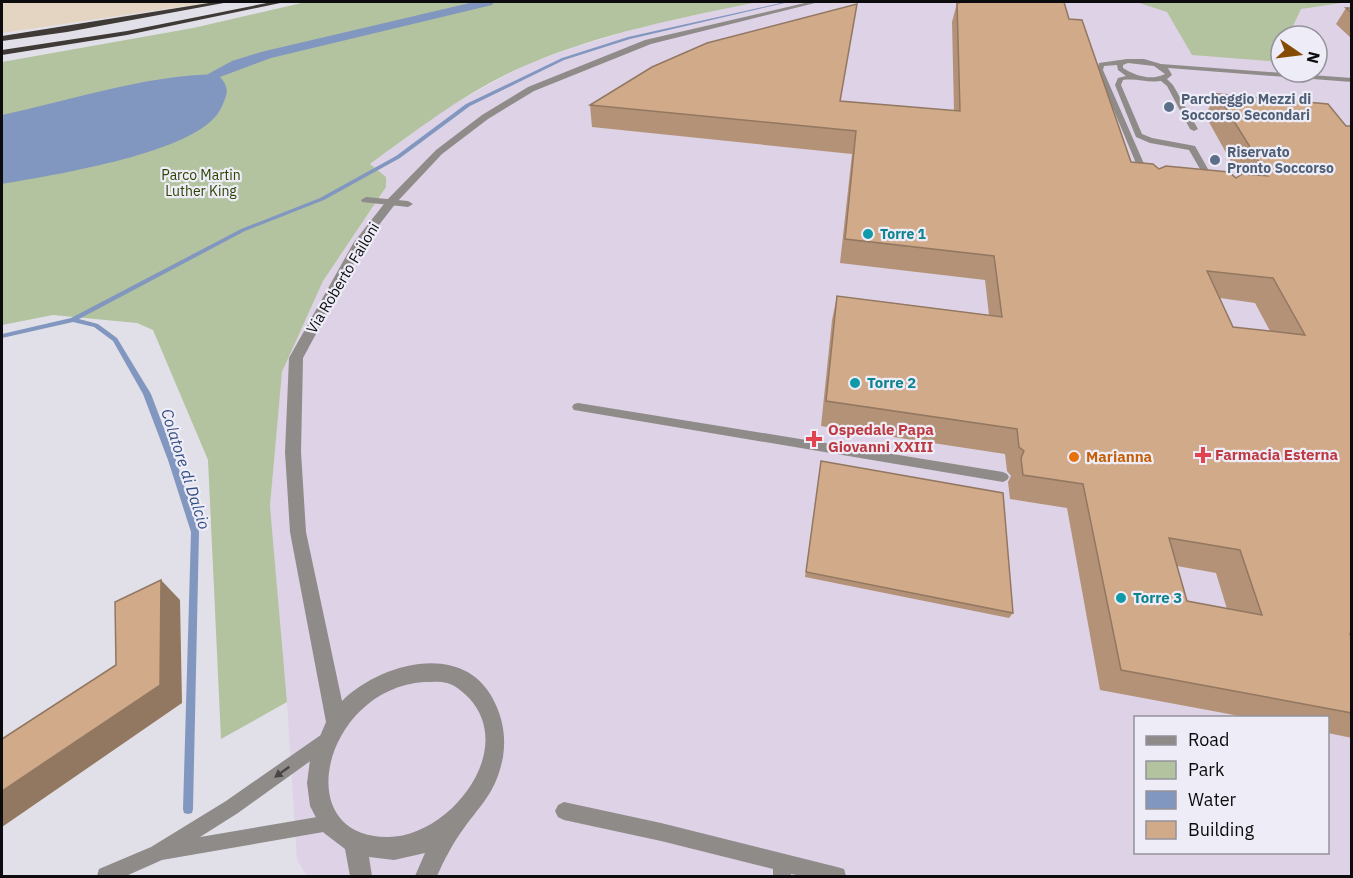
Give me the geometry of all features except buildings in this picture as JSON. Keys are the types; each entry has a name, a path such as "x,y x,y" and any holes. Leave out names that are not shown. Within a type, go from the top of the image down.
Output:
{"highway":[{"path":"2,39 225,2"},
{"path":"2,45 140,23 250,2"},
{"path":"2,53 127,33 281,2"},
{"path":"2,58 177,27 214,17"}],"street":[{"name":"Via Roberto Failoni","path":"332,730 298,532 293,452 296,358 360,242 392,201 439,152 485,117 531,89 648,42 816,2"},
{"path":"366,200 408,204"},
{"path":"412,672 448,674 477,691 491,715 495,745 489,772 476,798 455,821 423,842 388,850 356,845 329,824 317,793 320,757 332,730 358,699 384,681 412,672"},
{"path":"426,876 455,821"},
{"path":"356,845 361,876"}],"lane":[{"path":"1145,178 1100,70 1101,64 1138,61 1161,66 1352,80"},
{"path":"1124,62 1119,66 1120,69 1149,80 1168,77 1169,72 1161,66"},
{"path":"1134,76 1120,80 1118,85 1139,135 1141,138 1177,142 1192,148 1203,169 1203,176 1182,173"},
{"path":"1163,79 1170,85 1194,129"},
{"path":"1142,168 1162,171"},
{"path":"578,407 1003,477"},
{"path":"106,876 157,853 232,807 332,730"},
{"path":"564,811 661,832 782,870 837,876"},
{"path":"157,853 329,824"}],"shaded area":[{"path":"2,2 214,2 2,33"},
{"name":"Ospedale Papa Giovanni XXIII","path":"758,2 1351,2 1351,876 307,876 297,860 287,702 270,506 282,372 323,281 386,187 370,164 452,105 527,64 648,25"}],"green space":[{"name":"Parco Martin Luther King","path":"306,2 758,2 613,35 529,64 467,96 370,164 386,177 386,187 323,281 282,372 270,506 287,702 221,739 208,460 153,330 137,323 53,315 2,325 2,62 193,28"},
{"path":"1136,2 1348,2 1301,9 1294,24 1269,24 1269,61 1192,55 1167,12"}],"water":[{"path":"215,74 225,83 227,89 222,107 217,115 198,130 175,142 147,153 83,169 2,184 2,115 134,84"}],"waterway":[{"path":"215,74 266,55 488,2"},
{"path":"73,320 243,230 322,199 398,157 468,105 563,59 629,38 787,2"},
{"name":"Colatore di Dalcio","path":"2,336 73,320"},
{"name":"Colatore di Dalcio","path":"73,320 96,325 115,340 147,394 172,460 195,532 188,809"}],"place":[{"name":"Parcheggio Mezzi di Soccorso Secondari","path":"1169,107"},
{"name":"Riservato Pronto Soccorso","path":"1215,160"},
{"name":"Torre 1","path":"868,234"},
{"name":"Torre 2","path":"855,383"},
{"name":"Ospedale Papa Giovanni XXIII","path":"814,439"},
{"name":"Farmacia Esterna","path":"1203,455"},
{"name":"Marianna","path":"1074,457"},
{"name":"Torre 3","path":"1121,598"}]}
